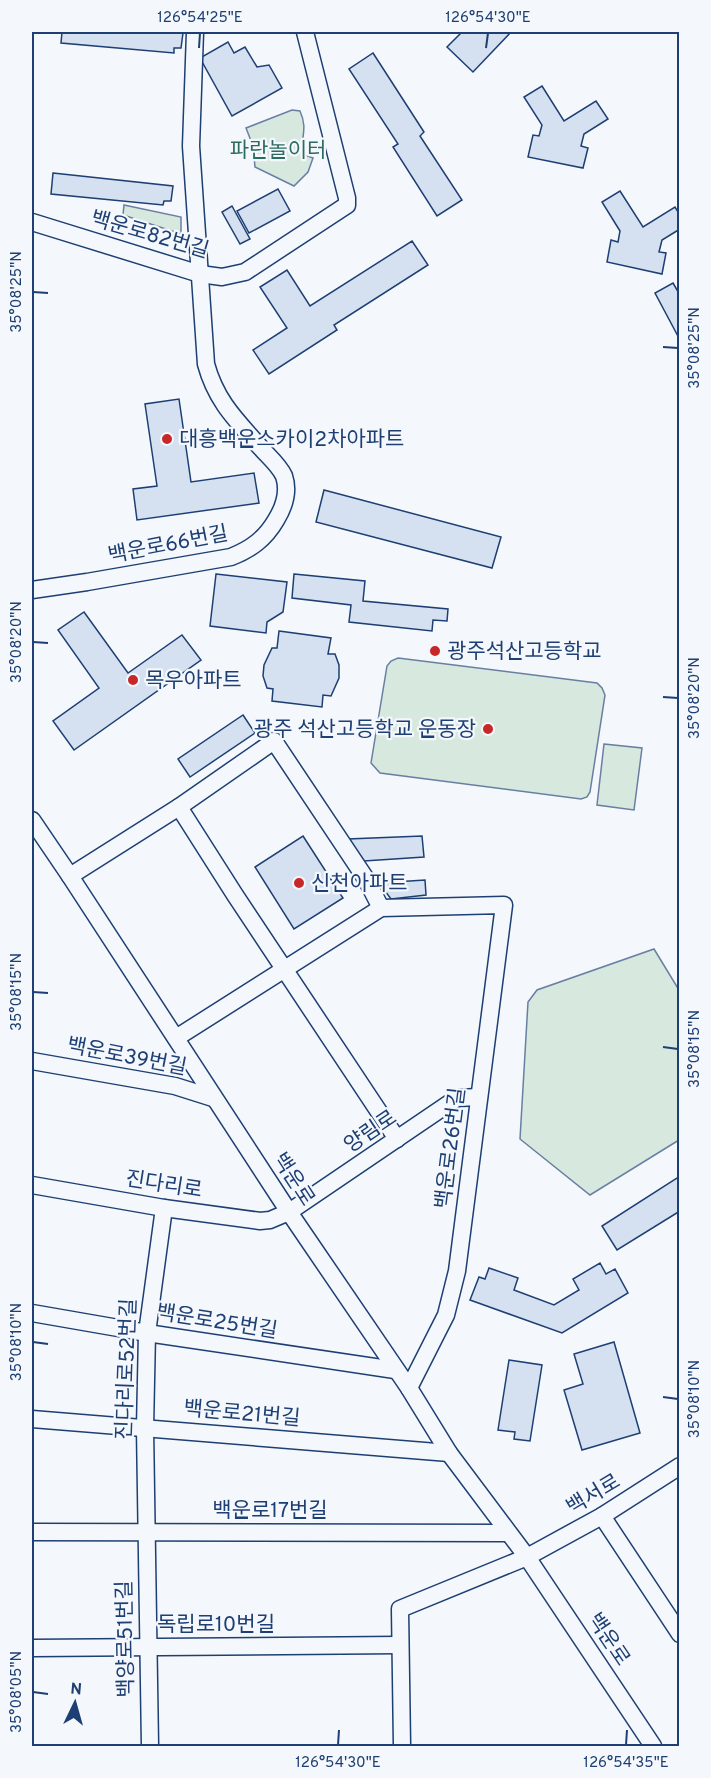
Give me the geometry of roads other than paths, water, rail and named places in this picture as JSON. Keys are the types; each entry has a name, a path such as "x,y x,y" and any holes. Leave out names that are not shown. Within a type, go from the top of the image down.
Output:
{"street":[{"name":"백운로66번길","path":"32,590 231,557 252,548 268,534 285,501 284,477 280,469 222,402 208,374 203,343 191,146 195,32"},
{"name":"백운로82번길","path":"32,222 200,274 222,277 245,272 347,205 305,32"},
{"path":"70,876 179,807 274,741 366,879 381,908 176,1038"},
{"path":"179,807 234,895 397,1139"},
{"name":"백운로","path":"32,820 213,1098 409,1388 448,1453 527,1557 653,1746"},
{"name":"백운로26번길","path":"381,908 504,905 457,1271 446,1315 409,1388"},
{"name":"백운로39번길","path":"32,1061 175,1086 213,1098"},
{"name":"양림로","path":"289,1212 457,1098 479,1097"},
{"name":"진다리로","path":"32,1185 164,1208 261,1221 270,1220 289,1212"},
{"name":"진다리로52번길","path":"146,1532 147,1333 164,1208"},
{"name":"백운로25번길","path":"32,1313 147,1333 395,1370"},
{"name":"백운로21번길","path":"32,1419 448,1453"},
{"name":"백서로","path":"527,1557 602,1516 680,1466"},
{"path":"602,1516 680,1634"},
{"name":"백운로17번길","path":"32,1532 507,1533"},
{"name":"백양로51번길","path":"146,1532 150,1746"},
{"path":"402,1746 400,1609 527,1557"},
{"name":"독립로10번길","path":"32,1648 400,1646"}],"place":[{"name":"대흥백운스카이2차아파트","path":"167,439"},
{"name":"광주석산고등학교","path":"435,651"},
{"name":"목우아파트","path":"133,680"},
{"name":"광주 석산고등학교 운동장","path":"488,729"},
{"name":"신천아파트","path":"299,883"}],"park label":[{"name":"파란놀이터","path":"278,150"}]}
